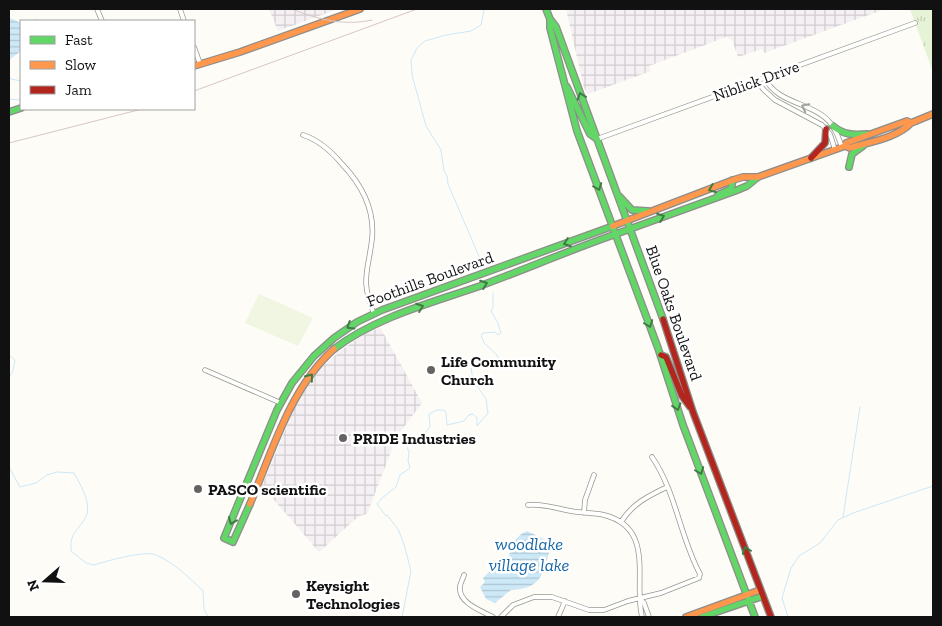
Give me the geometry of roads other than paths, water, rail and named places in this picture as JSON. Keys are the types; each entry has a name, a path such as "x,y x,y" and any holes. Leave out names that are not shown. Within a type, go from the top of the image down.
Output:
{"main road":[{"path":"197,65 240,52 360,9"},
{"name":"Blue Oaks Boulevard","path":"546,9 556,26 672,343 694,412 771,617"},
{"name":"Blue Oaks Boulevard","path":"550,18 550,28 562,79 577,131 661,356 683,426 755,617"},
{"path":"562,79 590,134 597,139"},
{"name":"Foothills Boulevard","path":"758,176 747,186 378,323 345,341 332,352 302,386 290,407 233,542 224,538 281,403 296,377 319,350 353,324 374,314 733,180 758,176 841,148 850,148 906,128 911,123 933,114"},
{"name":"Foothills Boulevard","path":"841,148 846,143 869,134 907,122 911,123"},
{"path":"833,126 843,134 869,134"},
{"path":"810,159 825,143 826,129"},
{"path":"849,167 852,152 871,141"},
{"path":"717,197 718,194 731,189 733,180"},
{"path":"615,191 632,210 654,211"},
{"path":"374,314 378,323"},
{"path":"661,356 666,357 682,396 694,412"},
{"path":"281,403 290,407"},
{"path":"255,464 254,480 256,489"},
{"path":"686,617 762,593"},
{"path":"702,617 748,598"}],"street":[{"name":"Niblick Drive","path":"597,139 915,23"},
{"path":"765,78 769,86 775,91 824,117 833,126 841,148"},
{"path":"757,81 775,100 816,121 826,129 841,148"},
{"path":"303,135 325,146 348,170 364,195 371,216 372,233 365,284 366,293 374,314"},
{"path":"204,370 281,403"},
{"path":"501,617 512,606 529,598 546,596 584,609 596,611 609,609 661,593 699,578 700,574 668,487 652,457"},
{"path":"584,513 585,500 594,475"},
{"path":"621,522 630,509 642,499 668,487"},
{"path":"528,505 544,504 562,510 603,515 621,522 631,533 639,550 639,605 642,616 647,612"},
{"path":"464,575 460,587 462,596 471,605 493,617"},
{"path":"640,599 644,603 649,617"},
{"path":"558,617 565,601"}],"water":[{"path":"10,18 20,23 20,52 9,60"},
{"name":"woodlake village lake","path":"527,531 552,543 541,576 537,582 522,589 511,590 495,603 486,599 480,587 485,582 483,578 490,571 492,565 499,564 502,559 509,556 515,541"}],"waterway":[{"path":"481,261 448,184 441,150 426,126 412,75 411,60 417,48 425,41 471,31 481,25 483,9"},
{"path":"9,76 11,79 20,81"},
{"path":"9,99 20,100"},
{"path":"402,617 411,571 398,529 377,504 396,487 400,475 410,468 409,452 405,442 422,444 427,440 425,432 430,427 429,414 437,410 444,410 447,425 464,421 469,415 473,414 477,418 477,426 488,413 486,399 473,380 471,368 476,365 486,366 498,358 484,343 481,336 483,333 495,332 498,335 501,333 491,311 493,307 493,293"},
{"path":"9,355 15,360 13,371 9,377"},
{"path":"843,517 860,407"},
{"path":"9,467 20,487 36,483 47,475 57,472 74,473 80,484 88,509 87,515 72,537 71,551 86,563 94,565 144,554 156,555 168,561 203,591 204,609 208,617"},
{"path":"788,617 782,598 791,568 799,556 820,543 838,520 853,513 933,486"}],"railway":[{"path":"292,9 332,21 362,22 372,20"},
{"path":"195,91 417,9"},
{"path":"9,143 138,110"}],"place":[{"name":"Life Community Church","path":"431,370"},
{"name":"PRIDE Industries","path":"343,438"},
{"name":"PASCO scientific","path":"198,489"},
{"name":"Keysight Technologies","path":"296,594"}]}
